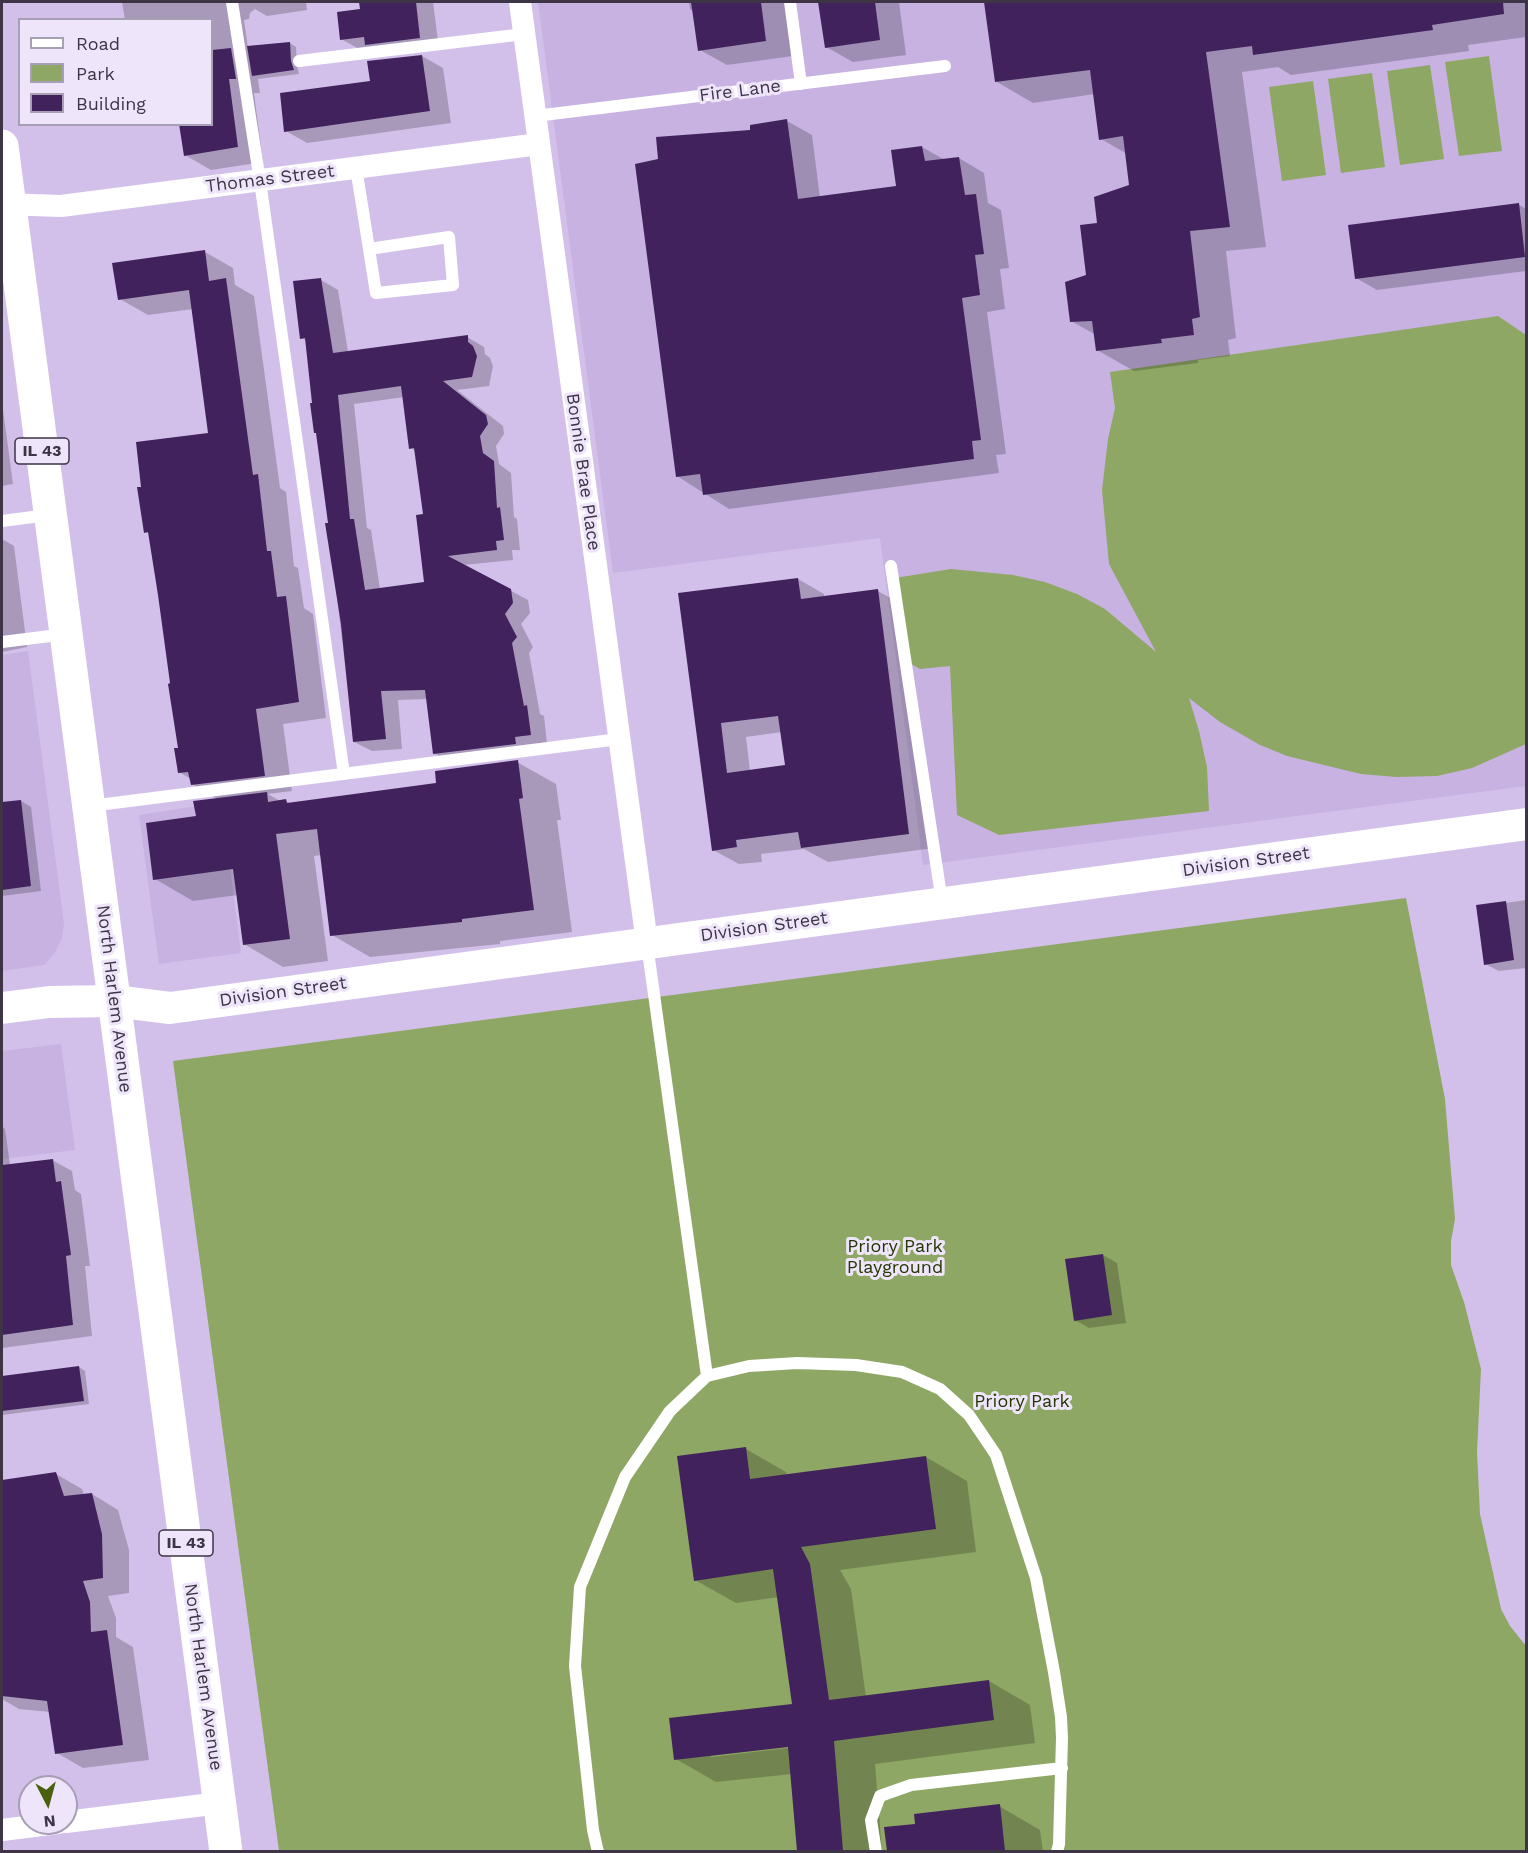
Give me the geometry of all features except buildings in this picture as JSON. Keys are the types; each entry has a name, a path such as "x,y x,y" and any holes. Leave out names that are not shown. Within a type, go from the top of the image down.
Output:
{"main road":[{"name":"North Harlem Avenue","path":"2,146 5,204 66,634 226,1851"}],"street":[{"name":"Bonnie Brae Place","path":"520,2 647,943"},
{"name":"Thomas Street","path":"5,204 61,206 539,144"},
{"name":"Division Street","path":"2,1008 49,1002 114,1001 170,1008 1527,824"},
{"path":"78,1821 220,1803"},
{"path":"2,1830 18,1828"}],"lane":[{"path":"232,2 260,181 344,774"},
{"path":"790,2 801,84"},
{"path":"299,62 524,34"},
{"name":"Fire Lane","path":"535,116 945,66"},
{"path":"356,168 376,293 453,285 449,237 369,249"},
{"path":"2,521 50,515"},
{"path":"891,566 942,903"},
{"path":"2,642 66,634"},
{"path":"88,806 619,739"},
{"path":"647,943 706,1376"},
{"path":"597,1851 575,1666 580,1587 625,1477 670,1411 706,1376 749,1366 797,1363 855,1365 902,1371 940,1389 969,1415 996,1455 1036,1578 1051,1651 1061,1717 1062,1768 1057,1851"},
{"path":"876,1851 872,1820 880,1796 911,1785 1062,1768"}],"shaded area":[{"path":"538,2 1526,2 1526,786 923,865 880,538 613,573"},
{"path":"28,651 64,924 62,938 54,954 44,965 2,971 2,655"},
{"path":"222,802 241,953 159,964 139,815"},
{"path":"61,1044 75,1150 2,1159 2,1051"}],"green space":[{"path":"1489,56 1502,151 1459,156 1445,62"},
{"path":"1430,65 1444,159 1400,165 1387,71"},
{"path":"1372,73 1385,167 1341,173 1328,79"},
{"path":"1313,81 1326,175 1282,181 1269,87"},
{"path":"1498,316 1526,335 1526,744 1472,768 1437,776 1396,777 1361,774 1287,756 1260,745 1220,722 1189,698 1207,767 1209,811 999,835 957,815 950,666 920,669 906,661 895,578 951,569 1013,575 1045,582 1077,594 1105,609 1156,652 1109,564 1102,490 1108,439 1115,408 1110,372"},
{"name":"Priory Park","path":"1406,898 1445,1099 1455,1219 1451,1241 1451,1265 1464,1302 1481,1369 1477,1452 1480,1514 1501,1609 1510,1626 1526,1646 1526,1851 279,1851 173,1061"}],"park label":[{"name":"Priory Park Playground","path":"895,1257"}]}
